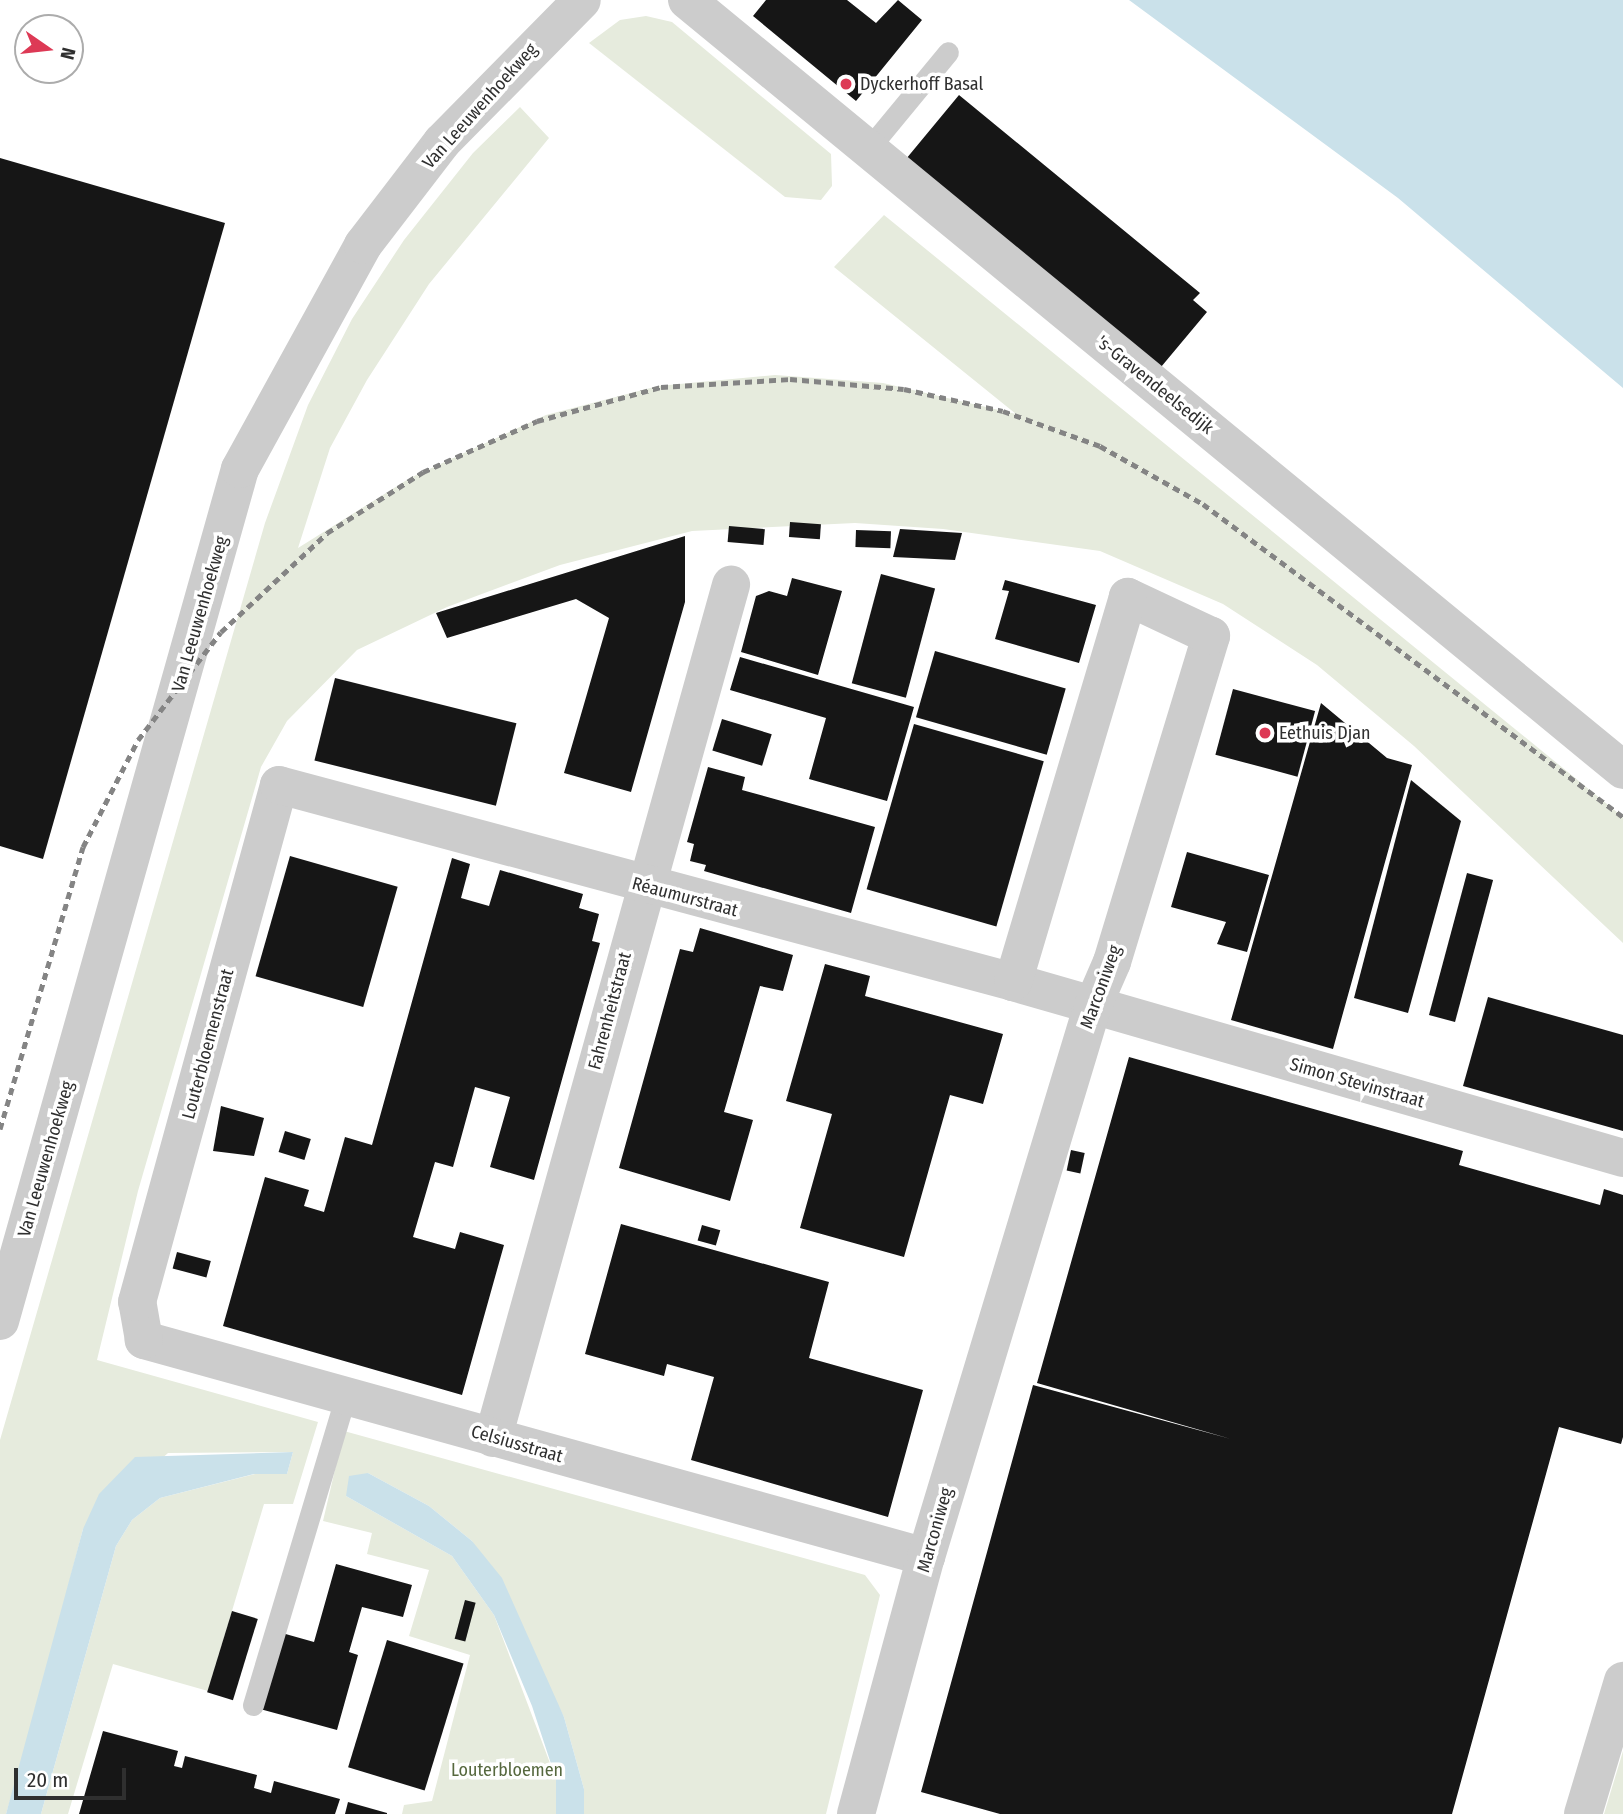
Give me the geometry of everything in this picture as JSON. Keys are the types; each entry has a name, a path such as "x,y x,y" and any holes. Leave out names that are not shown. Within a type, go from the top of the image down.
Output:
{"street":[{"name":"Van Leeuwenhoekweg","path":"0,1321 240,469 363,245 442,142 582,0"},
{"name":"'s-Gravendeelsedijk","path":"687,0 1623,770"},
{"name":"Fahrenheitstraat","path":"493,1438 644,887 732,584"},
{"name":"Marconiweg","path":"856,1814 926,1557 1092,1008 1112,962 1211,636 1128,597 1013,982"},
{"name":"Réaumurstraat","path":"279,785 644,887 1013,982 1092,1008"},
{"name":"Louterbloemenstraat","path":"137,1302 279,785"},
{"name":"Simon Stevinstraat","path":"1092,1008 1623,1158"},
{"name":"Celsiusstraat","path":"137,1302 144,1340 926,1557"},
{"path":"1583,1814 1623,1681"}],"lane":[{"path":"869,148 948,52"},
{"path":"253,1705 346,1395"}],"green space":[{"path":"646,16 672,22 831,154 832,186 821,200 785,197 589,43 620,20"},
{"path":"520,107 549,138 429,284 367,380 330,448 298,548 410,478 546,415 658,386 775,375 883,383 1016,414 834,267 884,215 1623,817 1623,943 1414,746 1317,665 1223,604 1100,551 943,529 855,523 692,531 560,565 447,607 357,650 287,721 261,767 138,1191 97,1360 318,1422 293,1504 264,1504 208,1691 113,1664 68,1814 41,1814 116,1546 132,1520 160,1498 255,1474 287,1474 293,1452 168,1453 83,1529 29,1737 6,1814 0,1814 0,1440 265,523 308,405 352,319 404,240 473,153"},
{"name":"Louterbloemen","path":"344,1431 865,1575 880,1595 826,1814 584,1814 584,1789 564,1717 472,1541 429,1506 368,1473 346,1496 452,1556 494,1615 556,1779 556,1814 402,1814 404,1805 432,1801 470,1655 409,1636 429,1570 367,1554 372,1533 323,1521"},
{"path":"1623,1751 1623,1814 1604,1814"}],"water":[{"path":"1129,0 1623,0 1623,388 1398,198"},
{"path":"293,1452 287,1474 254,1474 160,1498 132,1520 116,1546 41,1814 6,1814 83,1529 99,1494 135,1457"},
{"path":"368,1473 429,1506 472,1541 502,1578 564,1717 584,1789 584,1814 556,1814 556,1779 532,1706 494,1615 452,1556 346,1496 349,1476"}],"building":[{"path":"766,0 847,0 876,23 898,0 922,20 856,101 753,16"},
{"path":"959,95 1200,293 1193,300 1207,312 1161,367 906,159"},
{"path":"0,158 225,223 43,859 0,846"},
{"path":"790,522 821,524 820,539 789,537"},
{"path":"729,526 765,529 763,545 728,542"},
{"path":"900,529 962,533 955,560 893,557"},
{"path":"856,530 891,531 890,548 855,547"},
{"path":"685,536 685,602 631,792 564,773 609,618 576,599 447,638 436,613"},
{"path":"881,574 935,588 906,698 852,683"},
{"path":"792,578 842,591 818,675 741,652 756,596 769,591 787,596"},
{"path":"1005,580 1096,605 1079,663 995,639 1009,591 1002,590"},
{"path":"935,651 1066,688 1047,755 916,717"},
{"path":"740,657 914,707 887,801 809,779 826,718 730,690"},
{"path":"335,678 516,723 496,806 314,760"},
{"name":"Eethuis Djan","path":"1233,689 1315,711 1298,777 1215,755"},
{"path":"1321,703 1387,758 1412,765 1333,1049 1231,1020"},
{"path":"722,719 772,734 762,766 712,751"},
{"path":"914,724 1044,761 996,927 867,889"},
{"path":"708,767 745,777 742,790 875,827 851,913 704,871 706,865 690,861 694,844 687,842"},
{"path":"1411,780 1461,821 1408,1013 1354,998"},
{"path":"1187,852 1269,875 1247,952 1217,944 1226,922 1171,907"},
{"path":"290,856 398,887 363,1007 256,976"},
{"path":"452,858 470,864 461,898 489,906 500,870 583,894 579,908 599,914 592,941 600,943 534,1180 490,1167 510,1097 475,1087 453,1167 435,1162 413,1237 455,1249 460,1232 504,1245 462,1395 223,1326 265,1177 309,1190 304,1206 324,1212 345,1137 372,1145"},
{"path":"1467,873 1493,880 1455,1022 1429,1015"},
{"path":"700,928 793,955 783,991 760,986 724,1112 753,1120 730,1201 619,1168 680,949 693,952"},
{"path":"825,964 870,976 865,996 1003,1034 983,1104 950,1095 904,1257 800,1228 832,1114 786,1101"},
{"path":"1488,997 1623,1035 1623,1131 1463,1086"},
{"path":"1129,1057 1463,1151 1459,1165 1600,1205 1604,1189 1623,1195 1623,1437 1621,1444 1559,1427 1452,1814 1000,1814 921,1792 1033,1385 1231,1439 1037,1383"},
{"path":"221,1106 264,1118 254,1156 213,1151"},
{"path":"285,1131 311,1139 304,1160 279,1152"},
{"path":"1071,1150 1085,1153 1080,1173 1067,1171"},
{"path":"621,1224 829,1282 809,1358 923,1390 888,1517 691,1460 714,1377 667,1364 664,1376 585,1354"},
{"path":"702,1225 720,1230 716,1246 698,1240"},
{"path":"177,1252 211,1261 206,1277 173,1268"},
{"path":"336,1564 412,1585 403,1617 362,1607 349,1652 358,1655 337,1730 260,1709 282,1633 314,1642"},
{"path":"465,1600 476,1603 465,1641 455,1639"},
{"path":"232,1611 258,1619 233,1700 207,1692"},
{"path":"387,1640 464,1663 425,1791 348,1767"},
{"path":"103,1731 178,1751 174,1766 182,1768 185,1756 257,1775 254,1788 271,1793 274,1781 340,1799 335,1814 79,1814"},
{"path":"348,1802 387,1813 387,1814 345,1814"}],"railway":[{"path":"0,1129 83,847 138,740 221,632 327,533 423,472 537,421 661,387 790,379 904,389 1003,411 1100,446 1203,504 1623,817"}],"place":[{"name":"Dyckerhoff Basal","path":"846,84"},
{"name":"Eethuis Djan","path":"1265,733"}]}
